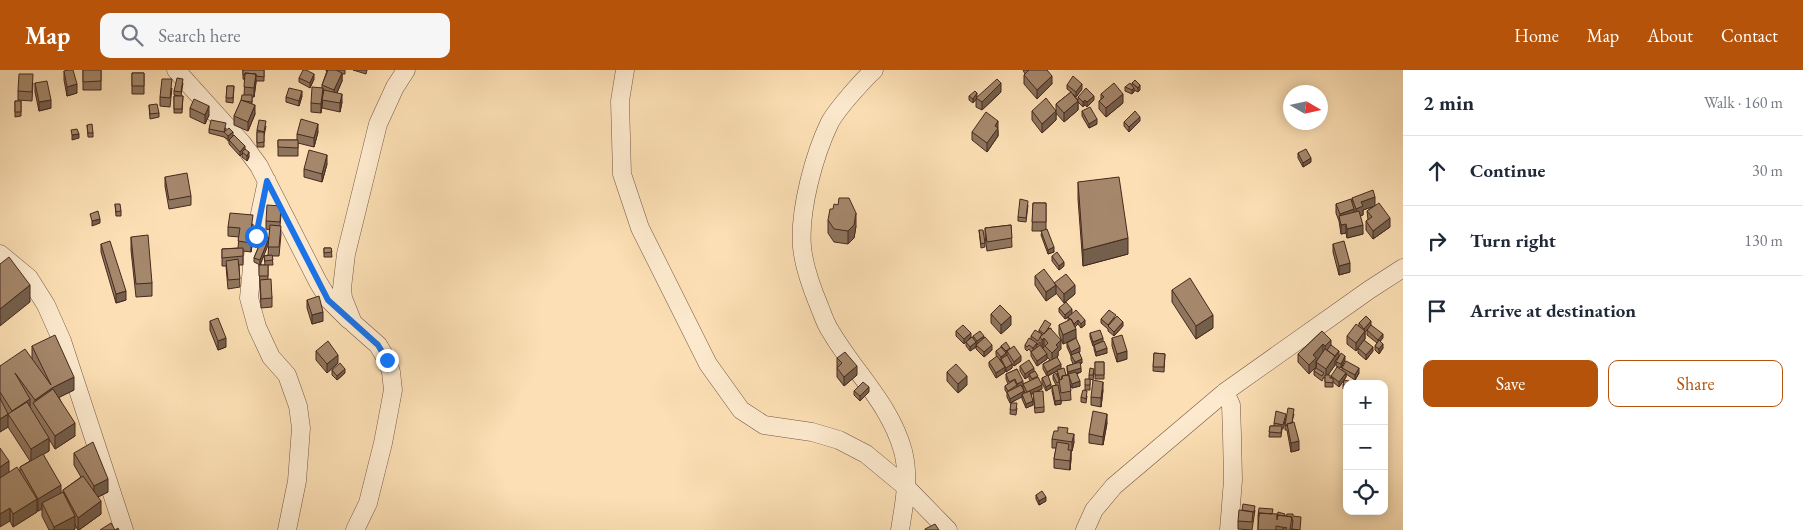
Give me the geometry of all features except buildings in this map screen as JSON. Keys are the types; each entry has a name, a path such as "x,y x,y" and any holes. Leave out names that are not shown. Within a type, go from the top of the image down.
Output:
{"street":[{"path":"176,70 242,143 260,166 328,300 378,345 391,372 393,390 383,443 368,503 355,530"},
{"path":"352,323 343,298 342,288 346,254 378,124 395,87 406,70"},
{"path":"625,70 620,101 622,174 640,228 708,364 741,410 764,426 812,432 839,440 866,454 907,488 948,530"},
{"path":"874,70 864,79 831,121 814,163 806,198 802,246 810,284 829,330 850,362 875,392 894,426 903,453 907,488 900,530"},
{"path":"267,181 256,236 250,298 257,327 272,357 287,375 298,406 301,428 297,481 287,530"},
{"path":"2,259 29,278 46,304 62,341 124,530"},
{"path":"1085,530 1094,510 1114,486 1225,392 1403,268"},
{"path":"1225,392 1231,404 1232,435 1233,480 1229,530"}],"route":[{"path":"256,236 267,181 328,300 378,345 387,360"}]}
